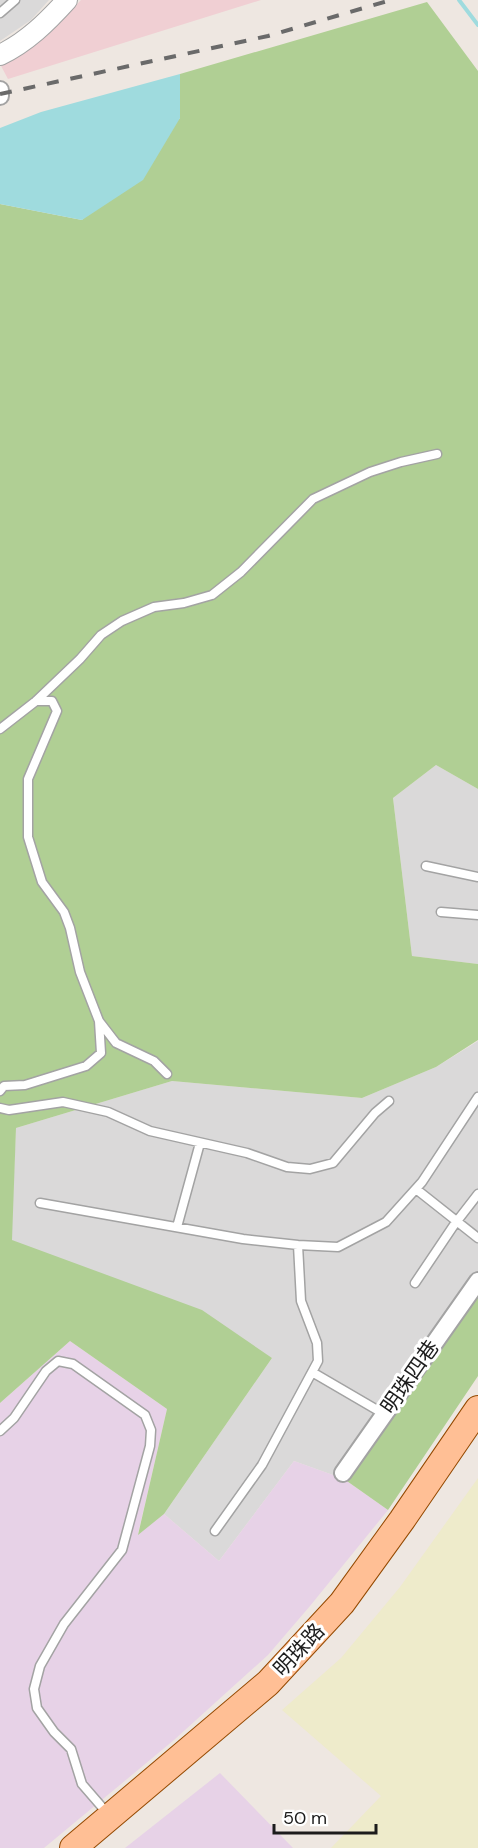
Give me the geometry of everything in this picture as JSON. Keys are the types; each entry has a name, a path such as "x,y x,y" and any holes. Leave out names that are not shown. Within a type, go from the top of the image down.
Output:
{"main road":[{"name":"明珠路","path":"73,1848 268,1683 342,1603 478,1409"},
{"name":"明珠路","path":"99,1848 195,1769 307,1665 372,1590 478,1433"}],"street":[{"path":"0,56 18,46 50,19 67,0"},
{"path":"0,90 0,96"},
{"name":"明珠四巷","path":"343,1473 478,1281"}],"lane":[{"path":"0,13 15,0"},
{"path":"0,729 36,701 80,659 101,635 122,621 154,607 184,603 212,595 242,572 313,499 370,472 436,454"},
{"path":"36,701 52,701 57,711 28,779 28,837 42,882 64,912 80,972 99,1021 116,1044 154,1061 166,1074"},
{"path":"426,866 478,877"},
{"path":"441,912 478,915"},
{"path":"0,1091 4,1086 25,1085 86,1066 101,1053 99,1021"},
{"path":"40,1203 243,1239 298,1245 338,1246 386,1222 416,1189 478,1097"},
{"path":"0,1108 9,1110 63,1102 108,1112 150,1131 247,1153 287,1167 310,1169 333,1163 375,1113 389,1101"},
{"path":"177,1227 200,1143"},
{"path":"416,1189 478,1238"},
{"path":"415,1283 478,1194"},
{"path":"215,1531 262,1465 318,1361 317,1343 301,1301 298,1245"},
{"path":"0,1431 14,1418 46,1371 58,1361 73,1364 145,1415 151,1430 150,1446 122,1550 64,1624 40,1666 34,1689 37,1708 54,1732 71,1749 82,1784 110,1817"},
{"path":"312,1372 384,1414"}],"shaded area":[{"path":"0,0 49,0 31,20 0,41"},
{"path":"81,0 261,0 8,79 0,64 48,35"},
{"path":"436,765 478,789 478,964 412,956 393,798"},
{"path":"478,1041 478,1294 344,1479 294,1461 219,1561 164,1514 272,1358 11,1240 16,1128 172,1081 362,1098 436,1067"},
{"path":"70,1341 167,1409 138,1534 164,1514 219,1561 294,1461 344,1479 388,1510 268,1655 174,1740 44,1848 0,1848 0,1403"},
{"path":"478,1478 478,1848 331,1848 381,1796 282,1710 341,1658 400,1587"},
{"path":"220,1773 293,1848 125,1848"}],"green space":[{"path":"427,2 478,71 478,789 436,765 393,798 412,956 478,964 478,1040 436,1067 362,1098 172,1081 16,1128 12,1240 202,1310 272,1358 164,1514 138,1535 167,1409 70,1341 0,1403 0,204 82,220 180,118 180,74"},
{"path":"478,1294 478,1376 388,1510 344,1479"}],"water":[{"path":"180,74 180,118 143,180 82,220 0,204 0,128 41,112"}],"waterway":[{"path":"459,0 478,25"}],"railway":[{"path":"0,94 268,36 391,0"}]}
